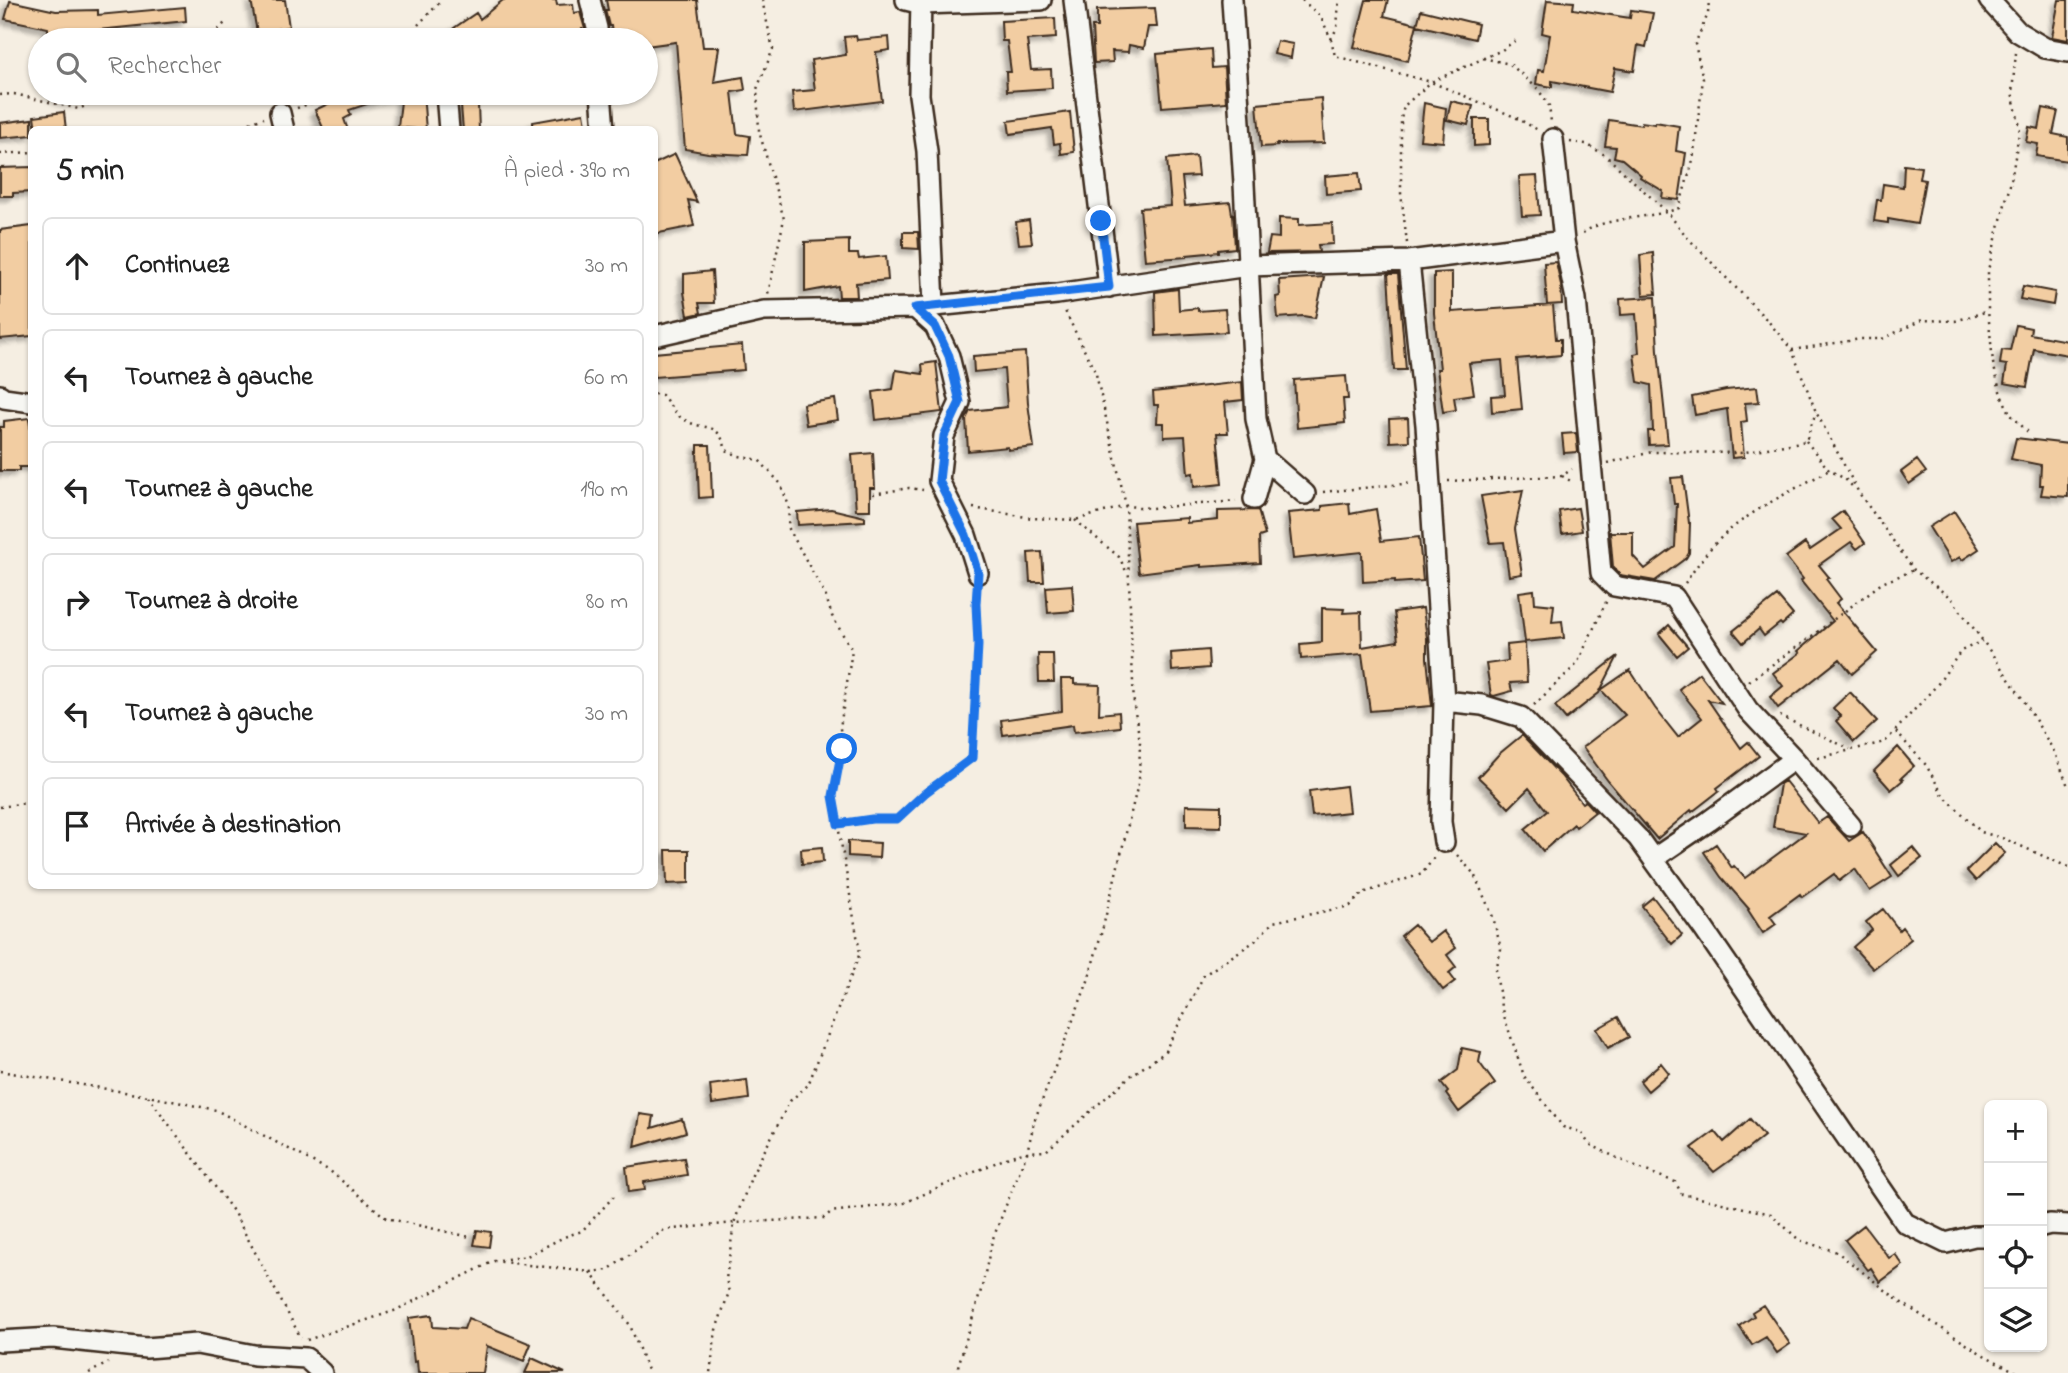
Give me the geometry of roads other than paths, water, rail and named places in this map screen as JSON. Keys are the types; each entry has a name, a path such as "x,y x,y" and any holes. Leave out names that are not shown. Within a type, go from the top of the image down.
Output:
{"street":[{"path":"590,0 597,28"},
{"path":"978,573 966,535 939,481 944,436 960,402 949,356 925,306 927,151 919,95 917,1 1041,0"},
{"path":"1074,0 1109,287"},
{"path":"1989,0 2018,32 2045,48 2068,52"},
{"path":"1237,1 1256,419 1265,459 1254,499"},
{"path":"447,105 449,126"},
{"path":"602,105 604,126"},
{"path":"1553,139 1564,241 1576,299 1601,573 1614,586 1674,597 1748,710 1851,826"},
{"path":"658,335 764,311 925,306 1057,294 1248,266 1409,261 1564,241"},
{"path":"1409,261 1426,425 1444,701 1441,822 1444,842"},
{"path":"0,396 28,401"},
{"path":"1265,459 1305,494"},
{"path":"1444,701 1482,705 1521,717 1638,838 1703,928 1905,1223 1946,1243 1984,1236"},
{"path":"1653,859 1794,759"},
{"path":"2047,1225 2068,1225"},
{"path":"0,1341 54,1338 146,1348 197,1344 254,1355 306,1358 322,1373"}]}
